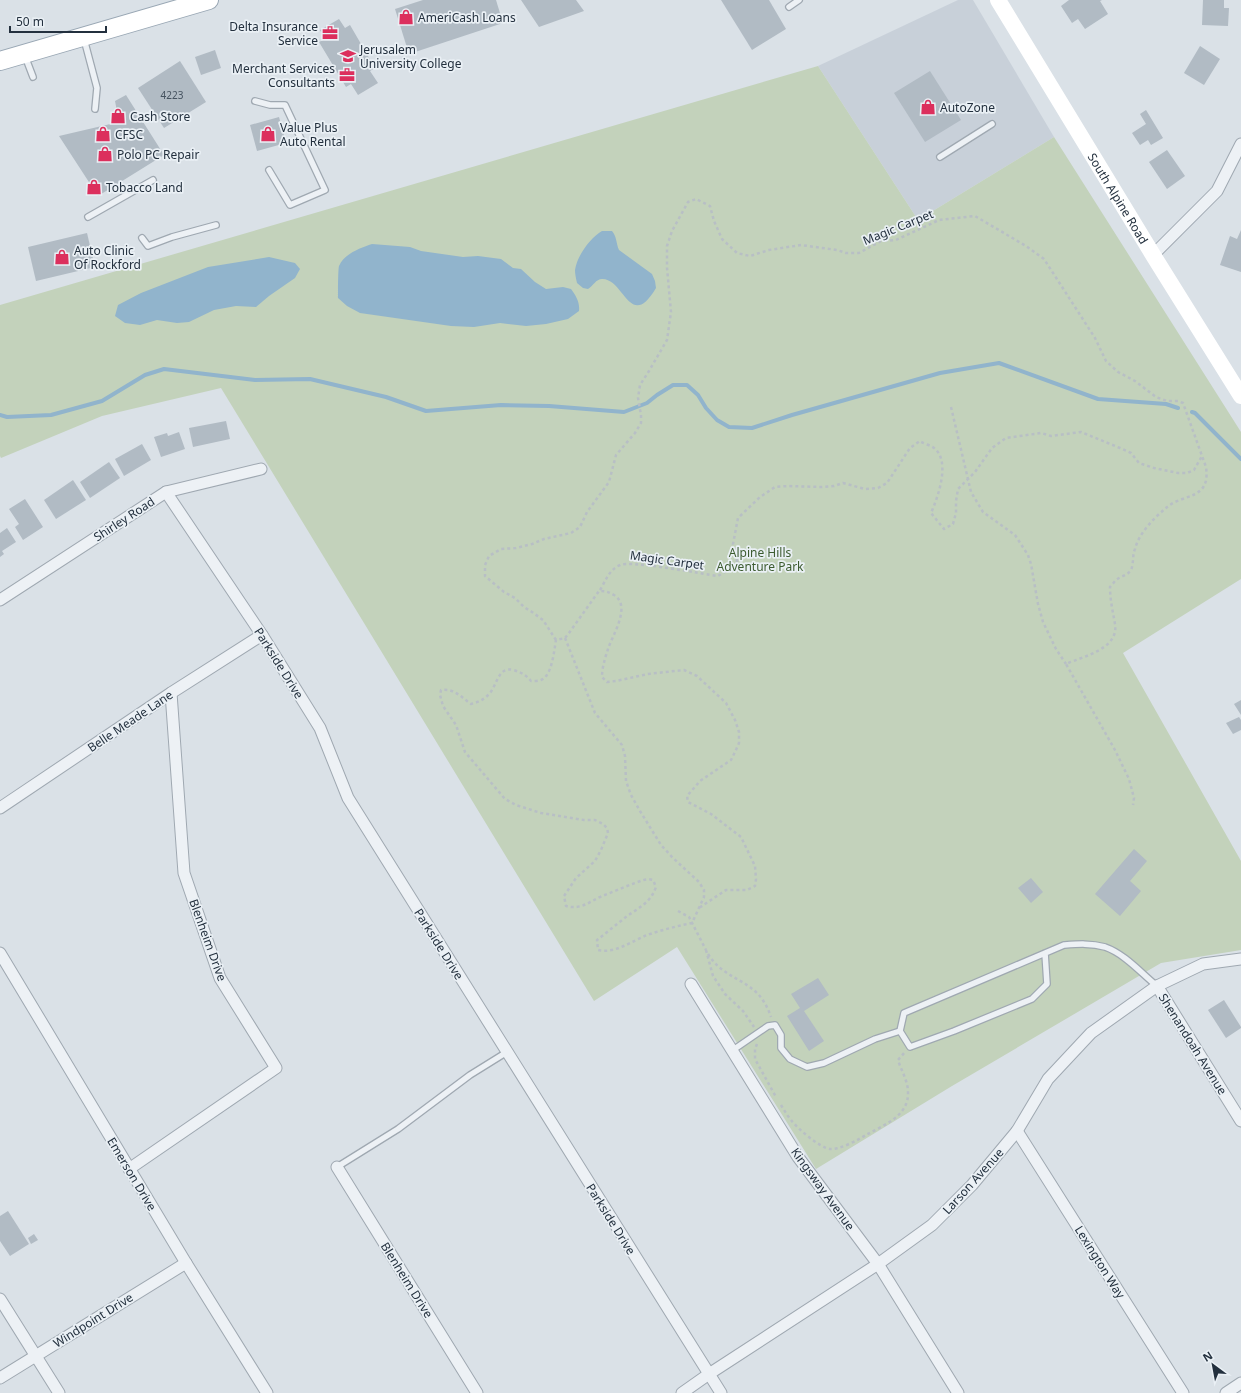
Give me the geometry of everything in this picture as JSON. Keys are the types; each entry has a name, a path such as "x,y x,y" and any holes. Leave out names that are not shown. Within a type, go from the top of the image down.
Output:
{"main road":[{"path":"0,61 209,0"},
{"name":"South Alpine Road","path":"998,0 1153,255 1241,396"}],"street":[{"path":"1153,255 1217,191 1241,144"},
{"name":"Shirley Road","path":"0,600 166,492 261,469"},
{"name":"Parkside Drive","path":"166,492 262,635 320,728 348,798 721,1393"},
{"name":"Belle Meade Lane","path":"0,808 262,635"},
{"name":"Blenheim Drive","path":"129,1169 276,1068 220,978 184,872 171,694"},
{"name":"Emerson Drive","path":"0,953 186,1263 267,1393"},
{"name":"Larson Avenue","path":"682,1393 878,1264 932,1225 972,1185 1017,1131 1048,1079 1091,1033 1157,986 1203,964 1241,959"},
{"name":"Kingsway Avenue","path":"691,984 798,1157 878,1264 958,1393"},
{"name":"Shenandoah Avenue","path":"1157,986 1241,1121"},
{"name":"Lexington Way","path":"1017,1131 1183,1393"},
{"name":"Blenheim Drive","path":"336,1167 477,1393"},
{"name":"Windpoint Drive","path":"0,1378 186,1263"},
{"path":"0,1299 59,1393"},
{"path":"1226,1393 1241,1383"}],"lane":[{"path":"789,7 799,0"},
{"path":"83,36 96,88 94,109"},
{"path":"25,53 33,77"},
{"path":"255,101 270,106 285,105 325,190 290,205 270,170"},
{"path":"940,157 992,124"},
{"path":"88,217 153,180"},
{"path":"142,238 148,246 172,237 216,225"},
{"path":"1045,953 1047,984 1032,999 954,1031 910,1047 900,1031 904,1013 1045,953 1064,945 1086,944 1105,947 1120,955 1157,986"},
{"path":"733,1050 768,1026 775,1024 781,1035 781,1048 790,1059 807,1067 824,1064 875,1039 900,1031"},
{"path":"336,1167 398,1129 470,1075 507,1052"}],"path":[{"name":"Magic Carpet","path":"556,640 543,620 524,607 515,598 504,592 485,576 485,565 489,556 501,549 516,548 532,544 544,539 571,533 580,527 587,512 609,482 616,455 635,433 641,423 638,398 640,385 667,340 671,312 666,261 667,246 678,218 688,202 696,199 710,206 714,221 722,239 737,253 750,256 769,250 801,246 838,250 846,253 859,253 881,241 896,240 939,220 976,216 1026,246 1044,259 1095,338 1106,361 1118,372 1135,381 1156,397 1167,401 1178,401 1183,403 1202,456 1194,470 1187,473 1178,473 1139,463 1131,453 1082,432 1051,436 1041,434 1006,438 992,448 968,480 958,489 956,513 953,524 944,529 931,513 942,477 943,464 935,449 920,441 910,448 886,483 878,488 865,489 843,483 834,486 822,487 775,487 770,490 760,497 738,518 733,544 737,556 737,564 718,576 679,569 622,563 610,571 600,591"},
{"path":"951,408 971,492 982,512 1015,535 1028,555 1038,604 1044,622 1056,649 1115,750 1129,779 1134,798 1133,805"},
{"path":"1066,664 1110,643 1115,635 1116,626 1110,596 1110,587 1117,579 1126,575 1131,570 1134,561 1134,550 1154,518 1167,506 1194,494 1206,485 1208,476 1202,456"},
{"path":"692,923 647,935 632,943 605,952 598,950 597,940 622,920 646,904 656,887 653,880 644,880 628,886 600,897 586,906 574,908 566,906 564,896 576,878 595,860 608,833 607,828 595,820 584,820 541,814 505,799 465,752 456,725 443,706 440,695 441,690 453,690 471,704 479,702 490,692 504,670 509,669 520,671 531,681 542,680 550,669 556,640 565,638 600,591 606,591 617,597 621,606 620,619 608,649 602,671 602,677 607,682 648,674 684,670 697,676 726,703 735,720 739,732 739,743 731,760 700,781 687,796 688,802 711,814 741,837 755,866 755,886 747,890 726,890 699,908"},
{"path":"565,638 595,713 622,745 625,756 626,781 640,811 661,845 699,882 704,890 704,897 692,923"},
{"path":"678,911 689,917 714,964 724,972 746,984 757,993 767,1006 775,1024"}],"shaded area":[{"path":"958,0 973,0 1054,137 918,220 818,66"}],"green space":[{"name":"Alpine Hills Adventure Park","path":"818,66 918,220 1054,137 1241,432 1241,579 1123,653 1241,861 1241,950 1161,963 952,1086 816,1169 677,947 594,1001 221,388 102,416 1,458 0,305"}],"water":[{"path":"602,231 612,231 619,250 652,274 656,288 647,300 640,305 633,304 628,300 610,281 600,279 588,289 583,288 577,283 575,270 578,259 593,238"},
{"path":"372,244 410,247 421,251 463,257 478,256 501,259 513,268 521,269 535,282 546,289 563,287 571,289 578,302 579,311 568,319 546,324 526,326 500,323 474,327 451,326 360,313 347,306 338,298 339,266 348,255"},
{"path":"269,257 295,263 300,269 295,278 256,307 236,306 214,310 189,322 177,323 157,320 140,325 125,323 115,316 118,305 141,293 208,267"}],"building":[{"path":"423,0 496,0 503,23 409,54 395,9"},
{"path":"521,0 576,0 584,11 539,27"},
{"path":"721,0 769,0 786,29 752,50"},
{"path":"1069,0 1102,0 1100,1 1108,14 1085,29 1078,19 1072,23 1061,6"},
{"path":"1203,0 1224,0 1224,8 1229,8 1228,26 1202,25"},
{"path":"339,19 345,28 350,25 375,68 370,71 378,83 358,95 351,84 346,87 319,42 325,39 320,30"},
{"path":"1200,46 1220,59 1204,85 1184,73"},
{"path":"215,50 221,68 201,75 195,57"},
{"path":"180,61 206,102 164,128 138,88"},
{"name":"AutoZone","path":"930,71 961,120 925,142 894,93"},
{"path":"126,95 164,155 98,196 59,136 119,122 115,101"},
{"path":"1146,110 1163,138 1151,145 1148,140 1140,145 1132,133 1146,124 1140,114"},
{"name":"Value Plus Auto Rental","path":"279,117 286,143 257,151 250,125"},
{"path":"1167,150 1185,176 1167,189 1149,162"},
{"path":"1241,230 1241,272 1220,265 1230,236 1237,239"},
{"name":"Auto Clinic Of Rockford","path":"87,233 95,267 36,281 28,247"},
{"path":"226,421 230,439 193,447 189,428"},
{"path":"179,432 185,449 161,457 154,437 167,433 168,436"},
{"path":"142,444 151,460 124,476 115,459"},
{"path":"109,462 120,478 90,498 80,482"},
{"path":"73,480 86,500 56,519 44,500"},
{"path":"25,499 43,527 23,540 15,527 19,524 9,509"},
{"path":"7,528 16,542 2,551 4,554 0,557 0,533"},
{"path":"1241,700 1241,715 1234,704"},
{"path":"1239,717 1241,720 1241,730 1233,734 1226,723"},
{"path":"1134,849 1147,861 1130,881 1141,891 1120,916 1095,894"},
{"path":"1031,878 1043,892 1031,903 1018,888"},
{"path":"818,978 829,995 804,1011 824,1041 809,1051 787,1016 800,1008 791,994"},
{"path":"1224,1000 1241,1027 1226,1038 1208,1010"},
{"path":"8,1211 29,1244 10,1256 0,1241 0,1216"},
{"path":"34,1234 38,1240 31,1244 28,1238"}],"waterway":[{"path":"0,415 7,417 51,415 102,401 145,375 164,369 255,380 310,379 386,397 426,411 501,405 549,406 624,412 647,403 673,385 687,385 698,395 706,408 717,420 729,427 752,428 792,415 940,373 999,363 1098,399 1166,404 1178,408"},
{"path":"1192,412 1195,413 1241,459"}],"place":[{"name":"AmeriCash Loans","path":"406,17"},
{"name":"Delta Insurance Service","path":"330,33"},
{"name":"Jerusalem University College","path":"348,56"},
{"name":"Merchant Services Consultants","path":"347,75"},
{"name":"AutoZone","path":"928,107"},
{"name":"Cash Store","path":"118,116"},
{"name":"CFSC","path":"103,134"},
{"name":"Value Plus Auto Rental","path":"268,134"},
{"name":"Polo PC Repair","path":"105,154"},
{"name":"Tobacco Land","path":"94,187"},
{"name":"Auto Clinic Of Rockford","path":"62,257"}]}
